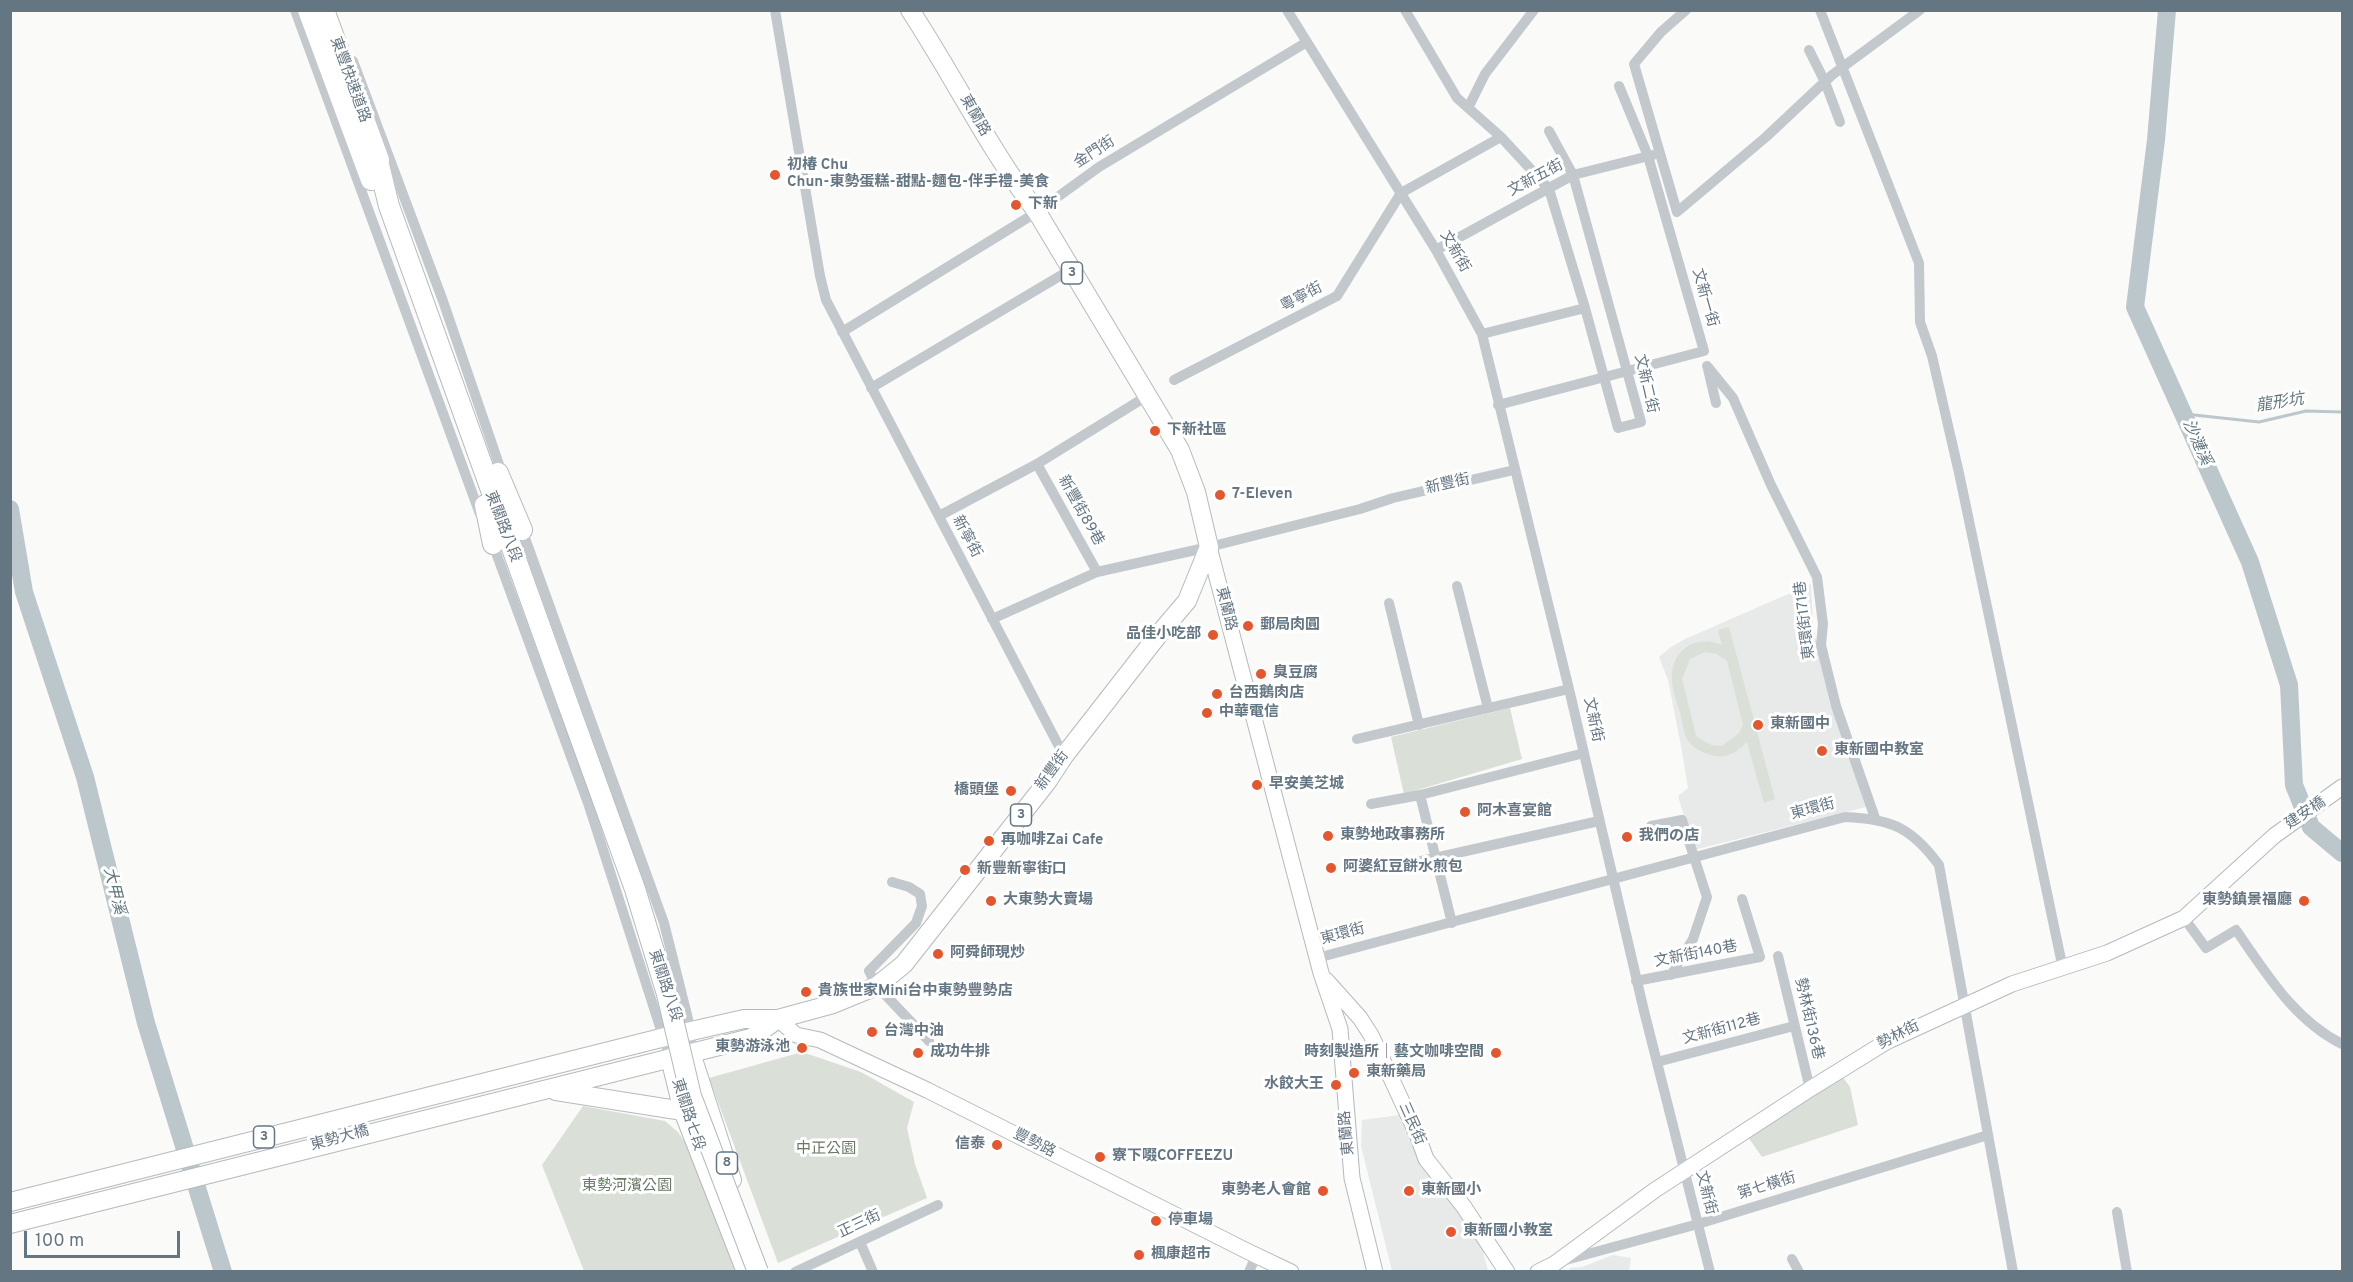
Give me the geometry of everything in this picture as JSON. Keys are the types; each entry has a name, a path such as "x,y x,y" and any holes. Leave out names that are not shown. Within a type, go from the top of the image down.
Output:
{"highway":[{"name":"東豐快速道路","path":"308,10 367,148"},
{"name":"東豐快速道路","path":"324,10 367,148"},
{"path":"367,148 488,515 493,544"},
{"path":"367,148 635,889 667,994 691,1096 758,1272"},
{"path":"367,148 522,530"}],"main road":[{"name":"東蘭路","path":"910,10 1180,450 1196,492 1209,547"},
{"name":"新豐街","path":"778,1019 832,1004 877,986 904,964 1187,601 1209,547"},
{"name":"3","path":"665,1037 744,1019 778,1019"},
{"name":"3","path":"670,1058 751,1038 778,1019"},
{"name":"東勢大橋","path":"10,1202 665,1037"},
{"name":"東關路七段","path":"691,1053 730,1173 767,1272"},
{"name":"東勢大橋","path":"10,1224 670,1058"},
{"name":"東關路七段","path":"670,1058 683,1111 746,1272"},
{"path":"548,1090 683,1111"},
{"path":"711,1181 730,1173"}],"street":[{"name":"東關路八段","path":"295,10 588,803 670,1058"},
{"name":"東關路八段","path":"334,10 443,301 522,530 664,923 691,1031 691,1053"},
{"path":"775,10 820,276 826,300 842,332"},
{"path":"1287,10 1401,193"},
{"path":"1405,10 1457,98 1501,137"},
{"path":"1468,108 1485,75 1534,10"},
{"path":"1686,10 1661,32 1634,64 1653,155 1677,212 1767,136 1842,67 1920,10"},
{"path":"1820,10 1919,263 1920,322 1932,356 1959,473 2063,969"},
{"name":"金門街","path":"842,332 1036,212 1099,166 1307,42"},
{"path":"1809,50 1825,82 1840,122"},
{"name":"文新一街","path":"1498,405 1704,351 1653,155 1619,86"},
{"name":"文新二街","path":"1501,137 1549,189 1618,428 1641,422 1573,175 1549,131"},
{"name":"粵寧街","path":"1174,380 1337,296 1401,193 1501,137"},
{"name":"文新五街","path":"1436,250 1573,175 1653,155"},
{"name":"文新街","path":"1401,193 1436,250 1482,334 1569,689 1636,981 1710,1272"},
{"path":"871,388 1070,270"},
{"path":"1482,334 1585,308"},
{"name":"新寧街","path":"842,332 1064,756"},
{"path":"1704,351 1716,403"},
{"name":"東環街171巷","path":"1707,366 1733,398 1771,485 1817,577 1823,655 1836,706 1875,818"},
{"path":"939,516 1037,464 1147,396"},
{"name":"新豐街89巷","path":"1037,464 1097,572"},
{"name":"新豐街","path":"992,619 1097,572 1209,547 1360,509 1393,498 1514,470"},
{"name":"東蘭路","path":"1209,547 1320,973 1340,1029 1352,1178 1375,1272"},
{"path":"1458,586 1488,708"},
{"path":"1389,603 1419,725"},
{"path":"1357,739 1569,689"},
{"path":"1371,804 1420,795 1584,753"},
{"name":"建安橋","path":"2274,836 2340,790"},
{"path":"1420,795 1452,922"},
{"name":"東環街","path":"1317,958 1845,817 1875,818 1902,829 1923,844 1939,865 2013,1272"},
{"path":"1651,826 1682,820 1707,897 1693,939 1671,975"},
{"path":"1386,870 1599,821"},
{"name":"勢林街","path":"1538,1272 1554,1264 1685,1171 1886,1042 1964,1004 2012,984 2107,953 2184,918 2274,836"},
{"path":"892,882 909,887 920,894 922,906 916,923 869,971 877,986 928,1041"},
{"name":"文新街140巷","path":"1636,981 1760,957 1742,899"},
{"path":"2184,918 2206,948 2236,930 2275,987 2311,1026 2343,1044"},
{"name":"勢林街136巷","path":"1778,956 1810,1089"},
{"name":"三民街","path":"1320,973 1360,1018 1371,1035 1417,1134 1425,1159 1464,1207 1507,1272"},
{"name":"豐勢路","path":"778,1019 796,1035 820,1040 927,1090 1292,1272"},
{"name":"文新街112巷","path":"1657,1062 1794,1026"},
{"name":"第七橫街","path":"1554,1264 1698,1224 1988,1135"},
{"name":"正三街","path":"795,1272 938,1205"},
{"path":"2117,1212 2127,1272"},
{"path":"860,1242 873,1272"},
{"path":"1249,1272 1256,1256"},
{"path":"1792,1259 1799,1272"}],"shaded area":[{"name":"東新國中","path":"1811,584 1813,624 1830,705 1849,751 1866,807 1694,850 1678,796 1688,788 1668,680 1659,657 1685,639"},
{"name":"東新國小","path":"1400,1115 1430,1172 1481,1243 1488,1271 1392,1271 1361,1146 1362,1120"},
{"path":"1613,1255 1631,1258 1629,1271 1569,1271 1570,1268 1582,1267"}],"green space":[{"path":"1729,627 1775,799 1764,803 1747,742 1731,754 1724,756 1714,756 1693,747 1687,739 1675,696 1672,684 1675,660 1680,653 1694,643 1712,642 1722,645 1718,630","holes":["1705,652 1717,654 1727,661 1743,725 1739,733 1722,746 1711,745 1696,736 1682,679 1690,659"]},
{"path":"1510,708 1522,759 1404,794 1391,737"},
{"name":"中正公園","path":"802,1052 861,1072 914,1102 907,1128 915,1164 927,1198 778,1263 709,1078"},
{"path":"1842,1076 1850,1087 1858,1125 1762,1157 1748,1137"},
{"name":"東勢河濱公園","path":"583,1106 665,1121 678,1132 688,1147 735,1271 584,1271 542,1165"}],"waterway":[{"name":"沙漣溪","path":"2167,10 2156,140 2135,307 2250,562 2289,685 2294,785 2311,827 2342,853"},
{"name":"龍形坑","path":"2185,414 2259,422 2306,411 2342,412"},
{"name":"大甲溪","path":"10,509 24,592 85,777 146,1023 223,1272"}],"place":[{"name":"初椿 Chu Chun-東勢蛋糕-甜點-麵包-伴手禮-美食","path":"775,175"},
{"name":"下新","path":"1016,205"},
{"name":"下新社區","path":"1155,431"},
{"name":"7-Eleven","path":"1220,495"},
{"name":"郵局肉圓","path":"1248,626"},
{"name":"品佳小吃部","path":"1213,635"},
{"name":"臭豆腐","path":"1261,674"},
{"name":"台西鵝肉店","path":"1217,694"},
{"name":"中華電信","path":"1207,713"},
{"name":"東新國中","path":"1758,725"},
{"name":"東新國中教室","path":"1822,751"},
{"name":"早安美芝城","path":"1257,785"},
{"name":"橋頭堡","path":"1011,791"},
{"name":"阿木喜宴館","path":"1465,812"},
{"name":"東勢地政事務所","path":"1328,836"},
{"name":"我們の店","path":"1627,837"},
{"name":"再咖啡Zai Cafe","path":"989,841"},
{"name":"阿婆紅豆餅水煎包","path":"1331,868"},
{"name":"新豐新寧街口","path":"965,870"},
{"name":"大東勢大賣場","path":"991,901"},
{"name":"東勢鎮景福廳","path":"2304,901"},
{"name":"阿舜師現炒","path":"938,954"},
{"name":"貴族世家Mini台中東勢豐勢店","path":"806,992"},
{"name":"台灣中油","path":"872,1032"},
{"name":"東勢游泳池","path":"802,1048"},
{"name":"成功牛排","path":"918,1053"},
{"name":"時刻製造所｜藝文咖啡空間","path":"1496,1053"},
{"name":"東新藥局","path":"1354,1073"},
{"name":"水餃大王","path":"1336,1085"},
{"name":"信泰","path":"997,1145"},
{"name":"寮下啜COFFEEZU","path":"1100,1157"},
{"name":"東勢老人會館","path":"1323,1191"},
{"name":"東新國小","path":"1409,1191"},
{"name":"停車場","path":"1156,1221"},
{"name":"東新國小教室","path":"1451,1232"},
{"name":"楓康超市","path":"1139,1255"}]}
